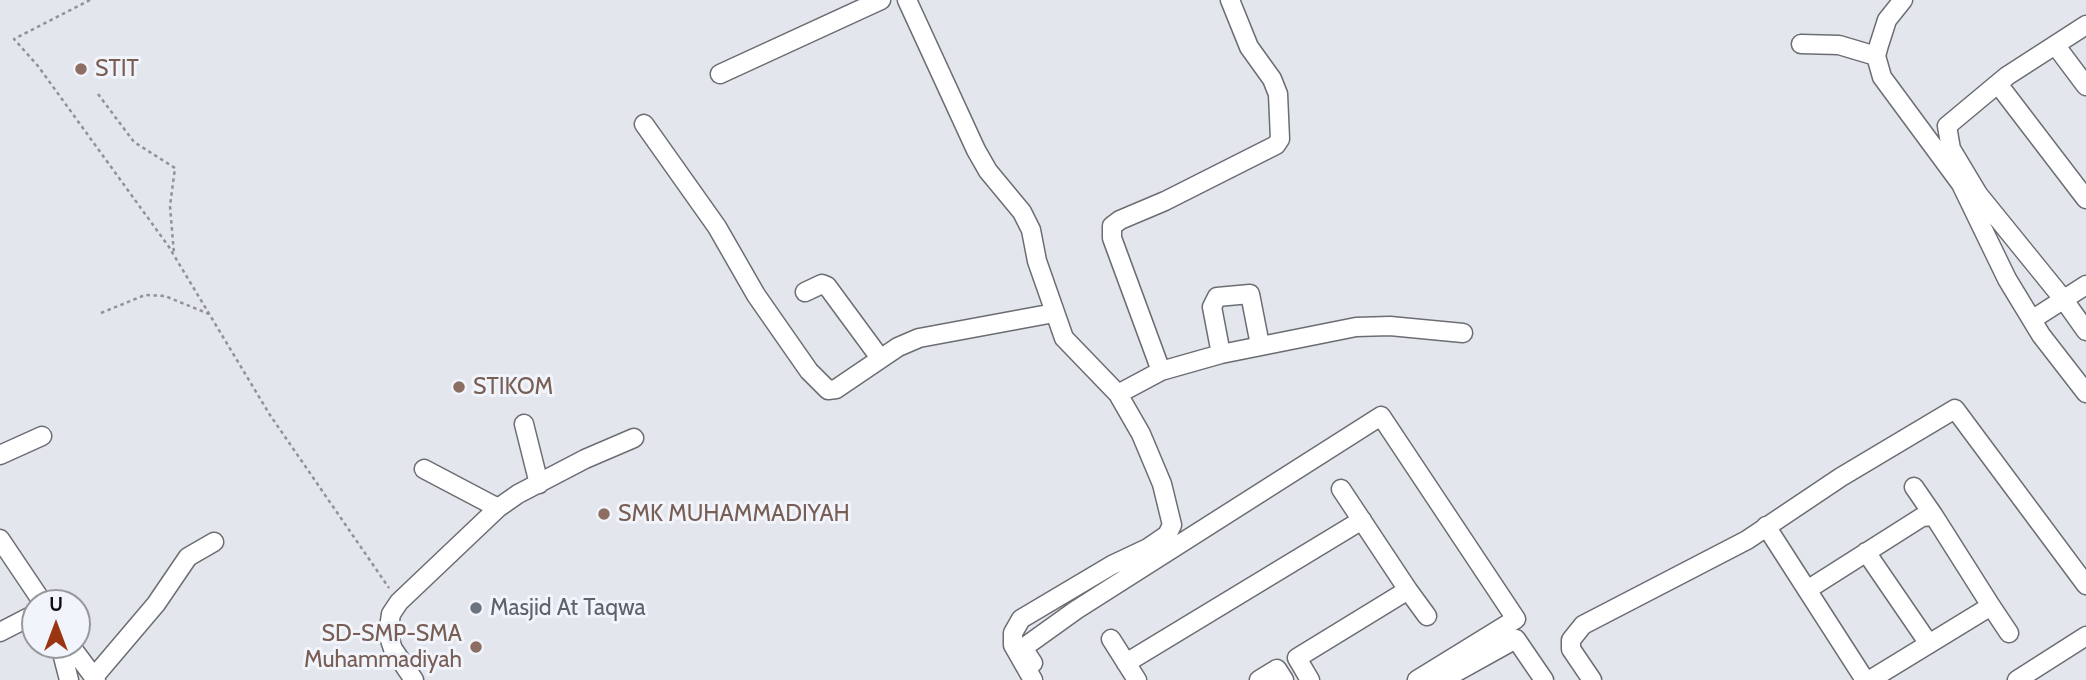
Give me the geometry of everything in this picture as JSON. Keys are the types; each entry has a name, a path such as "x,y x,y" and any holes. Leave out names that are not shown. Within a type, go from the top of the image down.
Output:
{"street":[{"path":"720,74 881,0"},
{"path":"906,0 976,150 988,171 1023,212 1064,338 1118,394 1141,434 1162,484 1172,526 1167,535 1148,548 1112,565 1021,619 1013,633 1013,645 1033,680"},
{"path":"1161,371 1112,238 1112,226 1120,219 1165,201 1276,145 1280,139 1278,94 1272,79 1249,47 1230,0"},
{"path":"1903,0 1887,20 1876,56 1882,77 1968,195 2007,279 2041,335 2086,393"},
{"path":"2086,25 1998,84 1947,126 1951,149 1978,194 2086,331"},
{"path":"1801,44 1839,45 1876,56"},
{"path":"2056,46 2086,86"},
{"path":"1998,84 2086,199"},
{"path":"644,124 717,227 756,295 821,386 836,389 880,358 919,338 1054,313"},
{"path":"805,292 822,284 827,286 880,358"},
{"path":"2033,318 2086,285"},
{"path":"1221,354 1212,307 1217,297 1245,293 1252,296 1260,345"},
{"path":"1118,394 1161,371 1260,345 1369,326 1463,333"},
{"path":"1592,680 1571,649 1571,640 1584,625 1713,559 1955,409 2086,585"},
{"path":"1044,680 1023,648 1076,610 1381,416 1516,620 1418,680"},
{"path":"524,424 539,484"},
{"path":"0,455 42,436"},
{"path":"414,680 393,649 388,634 391,614 399,602 498,508 585,459 634,438"},
{"path":"424,469 498,508"},
{"path":"1914,487 2009,633"},
{"path":"1341,489 1427,616"},
{"path":"1807,590 1922,517 1934,516"},
{"path":"1126,663 1362,520"},
{"path":"1766,526 1868,680 1991,606"},
{"path":"81,659 95,679 156,604 188,557 214,542"},
{"path":"3,549 33,589"},
{"path":"1866,552 1929,644"},
{"path":"1259,680 1281,674 1297,658 1408,590"},
{"path":"0,632 21,621"},
{"path":"2017,680 2086,636"},
{"path":"1111,639 1138,680"},
{"path":"1442,680 1516,639 1544,680"},
{"path":"1297,658 1310,680"},
{"path":"64,659 69,680"}],"path":[{"path":"90,0 14,39 38,66 175,258 270,415 399,602"},
{"path":"98,94 134,142 175,168 170,206 175,258"},
{"path":"101,313 145,296 165,296 209,314"}],"place":[{"name":"STIT","path":"81,69"},
{"name":"STIKOM","path":"459,387"},
{"name":"SMK MUHAMMADIYAH","path":"604,514"},
{"name":"Masjid At Taqwa","path":"476,608"},
{"name":"SD-SMP-SMA Muhammadiyah","path":"476,647"}]}
